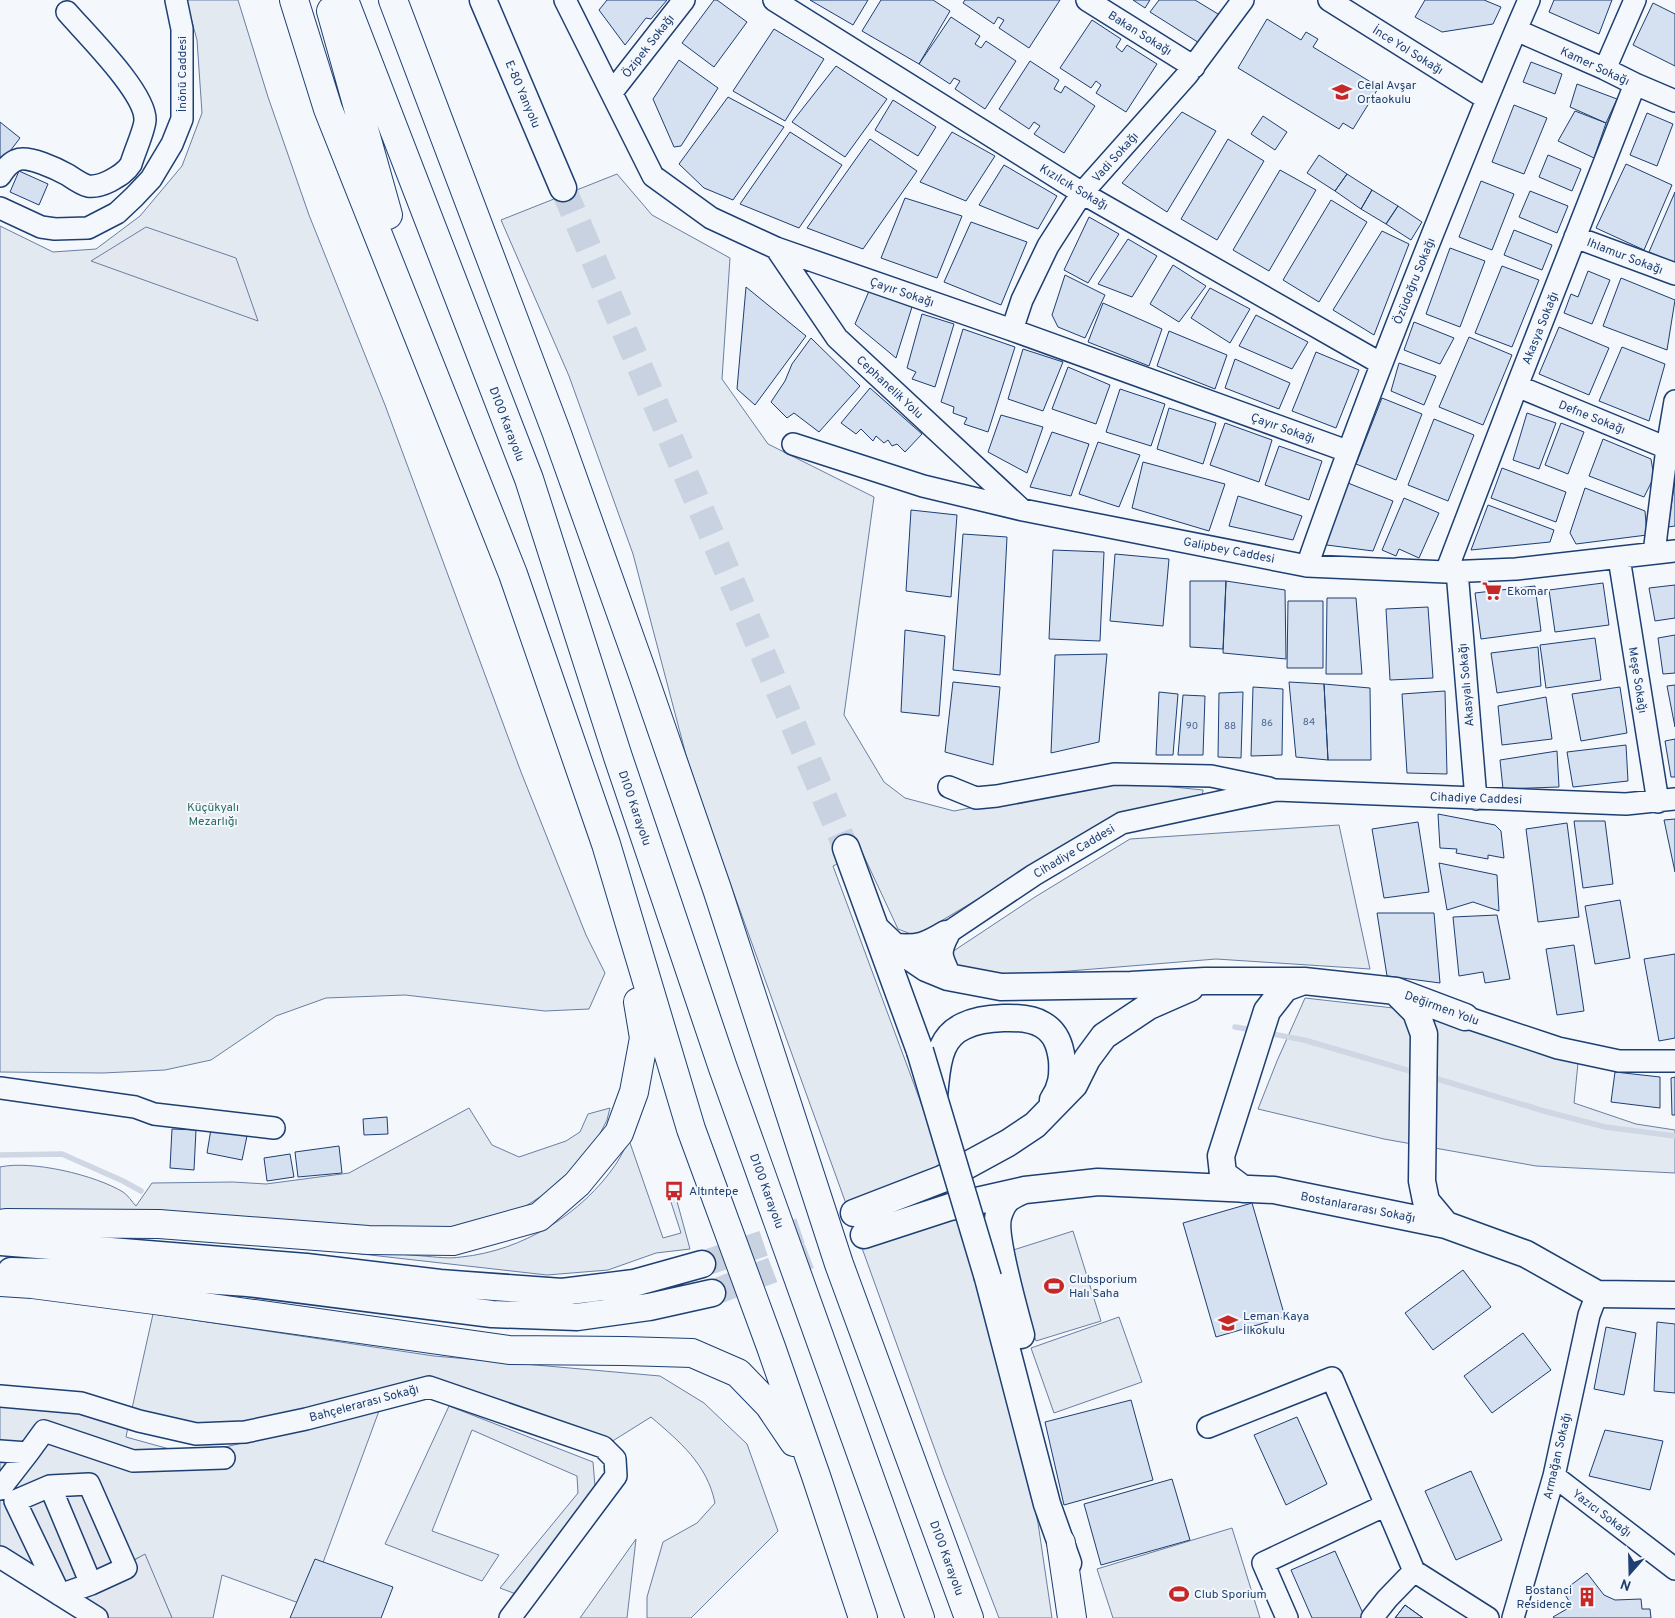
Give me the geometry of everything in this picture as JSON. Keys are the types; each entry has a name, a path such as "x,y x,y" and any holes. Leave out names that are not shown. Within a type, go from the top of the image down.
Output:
{"highway":[{"path":"294,0 328,109 513,574 606,844 691,1130 771,1347 863,1618"},
{"path":"328,0 379,186 445,404"},
{"name":"D100 Karayolu","path":"344,0 418,197 529,479 618,757 723,1068 920,1618"},
{"name":"D100 Karayolu","path":"393,0 563,450 716,889 839,1264 969,1618"},
{"path":"0,1224 159,1224 368,1240 453,1241 539,1217 577,1184 619,1133 634,1092 644,1038 631,957 606,844"},
{"path":"0,1282 88,1291 509,1350 692,1353 738,1373 769,1405 816,1476"},
{"path":"878,1500 907,1618"},
{"path":"1061,1543 1072,1618"}],"main road":[{"name":"E-80 Yanyolu","path":"483,0 563,188"},
{"path":"846,848 876,929 932,1049 934,1096 988,1278 1047,1504 1085,1618"},
{"name":"Değirmen Yolu","path":"876,929 895,947 926,968 948,977 1001,987 1131,985 1205,981 1304,981 1396,992 1465,1017"},
{"path":"895,947 912,949 928,945 946,934"},
{"path":"946,934 940,946 939,957 948,977"},
{"path":"1035,1125 1074,1085 1087,1059 1104,1036 1149,1006 1205,981"},
{"path":"1243,1189 1224,1174 1221,1156 1267,1011 1285,988 1304,981"},
{"path":"1396,992 1416,1012 1424,1042 1422,1180 1426,1201 1446,1224"},
{"path":"1424,1042 1440,1020 1465,1017"},
{"path":"932,1049 965,1025 1003,1018 1023,1019 1041,1023 1050,1030 1060,1045 1062,1080 1055,1097 1035,1125"},
{"name":"Bostanlararası Sokağı","path":"1035,1125 1008,1143 859,1224 950,1208 1025,1190 1098,1182 1274,1190 1446,1224 1526,1254 1597,1294 1675,1295"},
{"path":"1377,1211 1407,1200 1422,1180"},
{"path":"1025,1190 1007,1198 998,1216 999,1240 1026,1358 1032,1448"},
{"path":"0,1242 306,1267 440,1283 562,1292 634,1283 702,1264"},
{"path":"0,1272 113,1274 248,1283 492,1314 568,1317 649,1307 712,1293"}],"street":[{"name":"İnönü Caddesi","path":"0,209 41,227 56,229 88,228 117,213 150,179 172,144 182,118 182,29 176,0"},
{"name":"Çayır Sokağı","path":"565,0 653,176 711,218 776,248 1012,330 1347,451"},
{"name":"Özipek Sokağı","path":"612,92 684,0"},
{"name":"Kızılcık Sokağı","path":"774,0 1082,194 1380,363"},
{"name":"Bakan Sokağı","path":"1087,0 1194,67"},
{"name":"Vadi Sokağı","path":"1012,330 1022,300 1048,246 1082,194 1194,67 1243,0"},
{"name":"İnce Yol Sokağı","path":"1329,0 1487,100"},
{"name":"Özüdoğru Sokağı","path":"1307,566 1380,363 1529,0"},
{"path":"1605,69 1635,0"},
{"path":"0,176 9,165 17,160 27,158 60,171 83,184 96,186 122,175 131,164 145,120 141,102 124,77 67,12"},
{"name":"Kamer Sokağı","path":"1516,30 1675,100"},
{"name":"Akasya Sokağı","path":"1452,571 1517,386 1635,84"},
{"name":"Ihlamur Sokağı","path":"1575,237 1675,274"},
{"name":"Cephanelik Yolu","path":"776,248 838,338 1023,510"},
{"name":"Defne Sokağı","path":"1517,386 1668,448"},
{"path":"1665,552 1668,448 1674,411"},
{"name":"Galipbey Caddesi","path":"793,444 923,486 1023,510 1307,566 1452,571 1516,569 1665,552"},
{"name":"Meşe Sokağı","path":"1619,558 1666,801"},
{"name":"Akasyalı Sokağı","path":"1452,571 1476,799"},
{"name":"Cihadiye Caddesi","path":"949,787 976,798 997,796 1114,774 1211,776 1276,790 1626,804 1666,801"},
{"name":"Cihadiye Caddesi","path":"946,934 1034,875 1122,823 1276,790"},
{"name":"Değirmen Yolu","path":"1465,1017 1558,1048 1619,1061 1675,1060"},
{"path":"0,1088 135,1107 154,1114 274,1128"},
{"name":"Armağan Sokağı","path":"1513,1618 1554,1476 1589,1315 1597,1294"},
{"path":"1208,1426 1332,1378 1414,1571 1488,1618"},
{"name":"Bahçelerarası Sokağı","path":"0,1396 81,1403 139,1421 196,1434 245,1432 306,1419 429,1386 603,1447 615,1459 616,1476 510,1618"},
{"path":"0,1489 44,1430 133,1461 224,1458"},
{"path":"0,1451 28,1453"},
{"name":"Yazıcı Sokağı","path":"1554,1476 1675,1568"},
{"path":"89,1484 126,1568 91,1584 60,1595 15,1501 50,1486 89,1484"},
{"path":"50,1486 91,1584"},
{"path":"1287,1618 1263,1563 1386,1505"},
{"path":"0,1557 97,1618"},
{"path":"1372,1618 1414,1571"}],"green space":[{"name":"Küçükyalı Mezarlığı","path":"186,0 238,0 268,97 309,215 385,405 521,772 586,935 605,973 589,1009 545,1011 405,995 326,998 276,1016 211,1060 165,1070 103,1073 0,1072 0,226 53,252 96,249 140,216 182,166 202,113 197,40"},
{"path":"617,174 652,215 730,258 722,379 768,444 874,497 844,715 884,782 905,798 954,811 1113,781 1203,790 1202,799 1123,812 916,936 898,929 862,852 833,866 944,1165 1004,1377 1038,1523 1052,1618 999,1618 944,1475 720,855 686,755 633,554 569,376 501,220"},
{"path":"1339,825 1370,969 1216,959 1008,976 957,972 949,954 1035,897 1130,839"},
{"path":"1305,998 1411,1010 1578,1063 1574,1103 1636,1124 1675,1130 1675,1173 1536,1166 1384,1139 1258,1109"},
{"path":"469,1108 492,1145 519,1157 566,1141 580,1132 588,1114 610,1108 607,1120 593,1147 554,1188 521,1209 470,1227 416,1228 0,1216 0,1167 13,1165 63,1170 111,1186 123,1192 136,1206 152,1183 233,1182 266,1184 349,1173"},
{"path":"629,1140 663,1238 681,1233 669,1196 675,1194 690,1249 656,1253 608,1270 547,1275 335,1251 336,1249 452,1258 506,1247 549,1227 586,1199 616,1164"},
{"name":"Clubsporium Halı Saha","path":"1073,1231 1101,1321 1036,1341 1007,1252"},
{"path":"153,1314 434,1356 660,1376 704,1403 747,1444 778,1531 691,1618 647,1618 647,1597 663,1542 697,1523 715,1503 706,1477 699,1465 672,1435 651,1417 603,1447 429,1387 196,1434 129,1422"},
{"name":"Clubsporium Halı Saha","path":"1119,1317 1142,1382 1054,1413 1031,1348"},
{"path":"0,1399 129,1422 126,1437 191,1455 379,1411 307,1606 222,1575 213,1618 172,1618 144,1555 60,1595 0,1553"},
{"path":"449,1406 593,1462 595,1486 516,1594 500,1588 578,1493 577,1476 472,1430 432,1531 499,1555 482,1581 385,1544"},
{"name":"Club Sporium","path":"1232,1528 1260,1618 1113,1618 1097,1569"},
{"path":"636,1539 627,1618 580,1618"}],"shaded area":[{"path":"146,227 236,258 258,321 91,261"},
{"path":"89,1484 129,1563 145,1554 172,1618 97,1618 60,1595 16,1502"}],"building":[{"path":"607,0 667,0 651,19 646,18 625,45 599,10"},
{"path":"714,0 717,0 747,22 714,67 682,43"},
{"path":"810,0 868,0 853,25"},
{"path":"881,0 933,0 950,11 919,64 862,31"},
{"path":"965,0 1060,0 1029,48 999,28 1004,20 998,17 994,24 963,3"},
{"path":"1133,0 1150,0 1145,8"},
{"path":"1159,0 1195,0 1223,17 1204,46 1150,12"},
{"path":"1425,0 1484,0 1501,7 1493,24 1442,32 1415,17"},
{"path":"1554,0 1612,0 1599,34 1549,12"},
{"path":"1653,3 1675,14 1675,66 1633,45"},
{"path":"951,17 980,36 975,44 981,48 986,41 1016,61 985,109 955,89 960,81 954,78 950,84 919,64"},
{"path":"1267,19 1301,40 1306,32 1318,39 1313,47 1379,87 1353,129 1343,123 1339,129 1238,68"},
{"path":"1092,20 1121,39 1116,47 1122,52 1127,45 1157,64 1126,112 1096,93 1101,85 1096,81 1091,88 1060,68"},
{"path":"774,29 824,59 785,121 733,91"},
{"path":"679,60 718,88 681,146 674,147 653,99"},
{"path":"1030,61 1059,80 1054,89 1061,93 1065,86 1095,106 1064,153 1034,134 1040,126 1034,122 1029,129 999,109"},
{"path":"1531,62 1562,74 1555,94 1523,82"},
{"path":"836,66 887,99 845,157 792,122"},
{"path":"1577,84 1617,99 1606,123 1570,107"},
{"path":"728,97 784,127 733,200 704,188 679,164"},
{"path":"893,100 936,127 918,156 875,130"},
{"path":"1514,105 1547,118 1524,174 1492,162"},
{"path":"1575,111 1606,123 1594,158 1558,141"},
{"path":"1182,112 1216,131 1167,212 1122,183"},
{"path":"1647,113 1673,124 1657,166 1630,155"},
{"path":"1263,116 1287,132 1275,150 1251,134"},
{"path":"0,122 20,138 1,163 0,162"},
{"path":"790,132 842,165 799,228 740,204"},
{"path":"952,132 995,156 966,201 920,182"},
{"path":"870,139 917,171 863,249 807,228"},
{"path":"1228,139 1264,161 1217,240 1181,219"},
{"path":"1319,155 1347,174 1335,191 1307,173"},
{"path":"1548,155 1581,169 1572,191 1539,177"},
{"path":"1626,164 1672,185 1644,250 1596,228"},
{"path":"1004,165 1057,196 1038,229 979,205"},
{"path":"1280,170 1316,190 1269,271 1233,250"},
{"path":"19,171 48,184 39,205 10,192"},
{"path":"1347,174 1372,190 1361,209 1335,191"},
{"path":"1481,181 1514,194 1492,250 1459,237"},
{"path":"1372,190 1398,206 1386,224 1361,209"},
{"path":"1530,191 1568,206 1557,233 1519,217"},
{"path":"1675,192 1675,263 1649,252"},
{"path":"905,198 962,216 937,278 881,258"},
{"path":"1331,200 1367,222 1319,302 1283,280"},
{"path":"1398,206 1422,222 1411,240 1386,224"},
{"path":"1089,217 1119,234 1088,283 1064,270"},
{"path":"971,222 1027,242 1001,305 944,282"},
{"path":"1514,230 1552,245 1542,270 1504,255"},
{"path":"1382,231 1409,244 1374,335 1333,310"},
{"path":"1128,239 1157,256 1132,297 1098,284"},
{"path":"1450,248 1485,261 1460,327 1426,314"},
{"path":"1173,265 1206,286 1179,322 1150,304"},
{"path":"1502,266 1539,280 1512,347 1475,333"},
{"path":"1588,271 1610,280 1592,324 1564,313 1571,294 1578,297"},
{"path":"1065,275 1105,295 1085,338 1058,327 1052,315"},
{"path":"1621,278 1675,300 1667,350 1603,326"},
{"path":"746,287 806,336 755,405 737,389"},
{"path":"1210,288 1250,309 1230,343 1191,318"},
{"path":"869,291 912,307 896,358 855,324"},
{"path":"1103,303 1162,329 1149,366 1088,342"},
{"path":"922,314 954,324 935,387 912,379 916,372 907,368"},
{"path":"1256,315 1308,342 1292,369 1239,346"},
{"path":"1414,322 1454,338 1440,364 1404,350"},
{"path":"1559,327 1609,348 1589,395 1539,374"},
{"path":"963,329 1015,347 988,432 964,424 967,418 953,413 954,407 941,402"},
{"path":"1169,331 1227,355 1215,389 1157,366"},
{"path":"1469,337 1512,355 1483,425 1439,407"},
{"path":"811,338 860,386 819,432 794,413 787,418 771,402 785,381 792,364"},
{"path":"1622,347 1665,364 1649,421 1599,401"},
{"path":"1023,349 1063,362 1043,411 1008,399"},
{"path":"1316,352 1359,370 1336,428 1292,411"},
{"path":"1235,359 1290,383 1279,409 1225,388"},
{"path":"1399,363 1436,376 1424,405 1391,391"},
{"path":"1068,367 1110,385 1096,424 1052,409"},
{"path":"870,388 922,434 905,452 897,444 892,446 888,440 884,443 876,436 873,441 861,429 856,434 841,423"},
{"path":"1120,389 1165,404 1151,446 1106,432"},
{"path":"1382,398 1422,414 1396,480 1356,464"},
{"path":"1169,408 1216,423 1203,464 1157,449"},
{"path":"1527,413 1556,423 1539,469 1513,460"},
{"path":"1001,415 1043,427 1027,473 988,452"},
{"path":"1434,419 1474,435 1448,501 1408,485"},
{"path":"1225,423 1272,440 1259,482 1210,465"},
{"path":"1561,423 1584,432 1568,474 1545,465"},
{"path":"1052,432 1089,444 1071,496 1030,487"},
{"path":"1603,439 1651,459 1654,477 1644,497 1589,476"},
{"path":"1098,442 1140,455 1119,507 1079,494"},
{"path":"1279,446 1322,461 1309,500 1265,485"},
{"path":"1143,462 1225,484 1209,531 1132,508"},
{"path":"1502,468 1566,492 1556,522 1491,498"},
{"path":"1675,480 1675,526 1668,527"},
{"path":"1343,481 1393,501 1373,551 1319,544"},
{"path":"1585,488 1645,511 1647,535 1576,544 1570,533"},
{"path":"1238,496 1302,516 1293,540 1229,526"},
{"path":"1404,498 1439,513 1419,558 1399,549 1396,556 1382,550"},
{"path":"1488,505 1554,530 1550,542 1471,550"},
{"path":"911,510 957,515 951,597 906,591"},
{"path":"963,534 1007,537 1000,675 953,670"},
{"path":"1053,550 1104,552 1100,641 1049,639"},
{"path":"1115,554 1169,559 1163,626 1110,621"},
{"path":"1190,581 1226,581 1223,649 1190,647"},
{"path":"1226,581 1285,590 1286,659 1223,653"},
{"path":"1603,583 1609,625 1555,632 1549,590"},
{"path":"1675,585 1675,618 1655,621 1649,588"},
{"path":"1535,586 1541,631 1481,639 1475,593"},
{"path":"1327,598 1356,598 1362,674 1326,674"},
{"path":"1288,601 1323,601 1323,668 1287,668"},
{"path":"1428,607 1433,678 1390,680 1386,609"},
{"path":"905,630 945,636 939,716 901,712"},
{"path":"1675,635 1675,673 1663,674 1658,638"},
{"path":"1595,638 1601,680 1546,688 1540,645"},
{"path":"1538,647 1541,686 1497,693 1491,653"},
{"path":"1107,654 1099,742 1051,753 1055,655"},
{"path":"953,682 1000,687 993,765 945,752"},
{"path":"1289,682 1324,684 1328,760 1296,757"},
{"path":"1324,684 1370,688 1371,760 1328,760"},
{"path":"1675,685 1675,727 1667,686"},
{"path":"1253,687 1283,689 1282,755 1251,756"},
{"path":"1620,687 1627,733 1581,741 1572,694"},
{"path":"1445,691 1447,774 1407,773 1402,694"},
{"path":"1159,692 1178,694 1173,755 1156,755"},
{"path":"1243,692 1241,758 1218,757 1219,693"},
{"path":"1183,695 1205,696 1203,755 1178,755"},
{"path":"1546,697 1552,739 1502,745 1498,706"},
{"path":"1675,739 1675,777 1671,777 1665,741"},
{"path":"1626,745 1628,781 1573,787 1567,752"},
{"path":"1557,751 1559,787 1503,789 1500,760"},
{"path":"1438,814 1495,825 1501,831 1504,858 1488,855 1488,859 1456,853 1457,849 1440,848"},
{"path":"1675,819 1675,872 1664,820"},
{"path":"1574,821 1605,821 1613,884 1583,888"},
{"path":"1418,822 1429,892 1384,898 1372,829"},
{"path":"1567,823 1579,917 1538,922 1526,829"},
{"path":"1439,863 1497,875 1499,911 1473,902 1447,910"},
{"path":"1620,900 1630,958 1595,964 1585,906"},
{"path":"1377,913 1434,913 1440,983 1387,976"},
{"path":"1497,915 1510,979 1485,983 1483,972 1459,976 1453,917"},
{"path":"1574,945 1584,1011 1557,1015 1546,949"},
{"path":"1675,954 1675,1038 1659,1041 1644,959"},
{"path":"1615,1072 1660,1077 1660,1108 1611,1102"},
{"path":"1675,1077 1675,1115 1672,1115 1671,1078"},
{"path":"387,1117 388,1134 364,1135 363,1119"},
{"path":"172,1129 196,1130 194,1170 170,1168"},
{"path":"211,1129 247,1136 242,1160 207,1153"},
{"path":"339,1146 342,1173 298,1177 295,1152"},
{"path":"290,1154 294,1177 267,1181 264,1158"},
{"path":"1252,1203 1285,1317 1216,1337 1183,1223"},
{"path":"1463,1270 1491,1307 1433,1350 1405,1313"},
{"path":"1657,1322 1675,1324 1675,1393 1654,1391"},
{"path":"1606,1327 1636,1333 1624,1395 1594,1389"},
{"path":"1523,1333 1551,1370 1492,1413 1464,1376"},
{"path":"1131,1400 1153,1480 1064,1505 1045,1422"},
{"path":"1297,1417 1327,1484 1286,1505 1254,1435"},
{"path":"1605,1430 1663,1441 1650,1490 1589,1476"},
{"path":"1471,1471 1502,1540 1456,1560 1425,1491"},
{"path":"1172,1479 1190,1540 1101,1565 1084,1504"},
{"path":"1335,1551 1365,1618 1312,1618 1291,1570"},
{"path":"315,1559 393,1587 381,1618 290,1618"},
{"name":"Bostanci Residence","path":"1587,1573 1604,1595 1615,1600 1641,1599 1642,1609 1650,1609 1651,1618 1554,1618 1572,1606 1563,1591"},
{"path":"1405,1605 1423,1618 1395,1618"},
{"path":"1405,1605 1423,1618 1395,1618"}],"waterway":[{"path":"1235,1027 1253,1030"},
{"path":"1267,1033 1304,1040 1417,1073"},
{"path":"1431,1077 1605,1127 1675,1136"},
{"path":"0,1155 62,1154 141,1191"}],"tunnel":[{"path":"563,188 846,848"},
{"path":"702,1264 854,1213"},
{"path":"712,1293 864,1235"}],"place":[{"name":"Celal Avşar Ortaokulu","path":"1342,92"},
{"name":"Ekomar","path":"1492,591"},
{"name":"Altıntepe","path":"674,1191"},
{"name":"Clubsporium Halı Saha","path":"1054,1286"},
{"name":"Leman Kaya İlkokulu","path":"1228,1323"},
{"name":"Club Sporium","path":"1179,1594"},
{"name":"Bostanci Residence","path":"1587,1597"}]}
